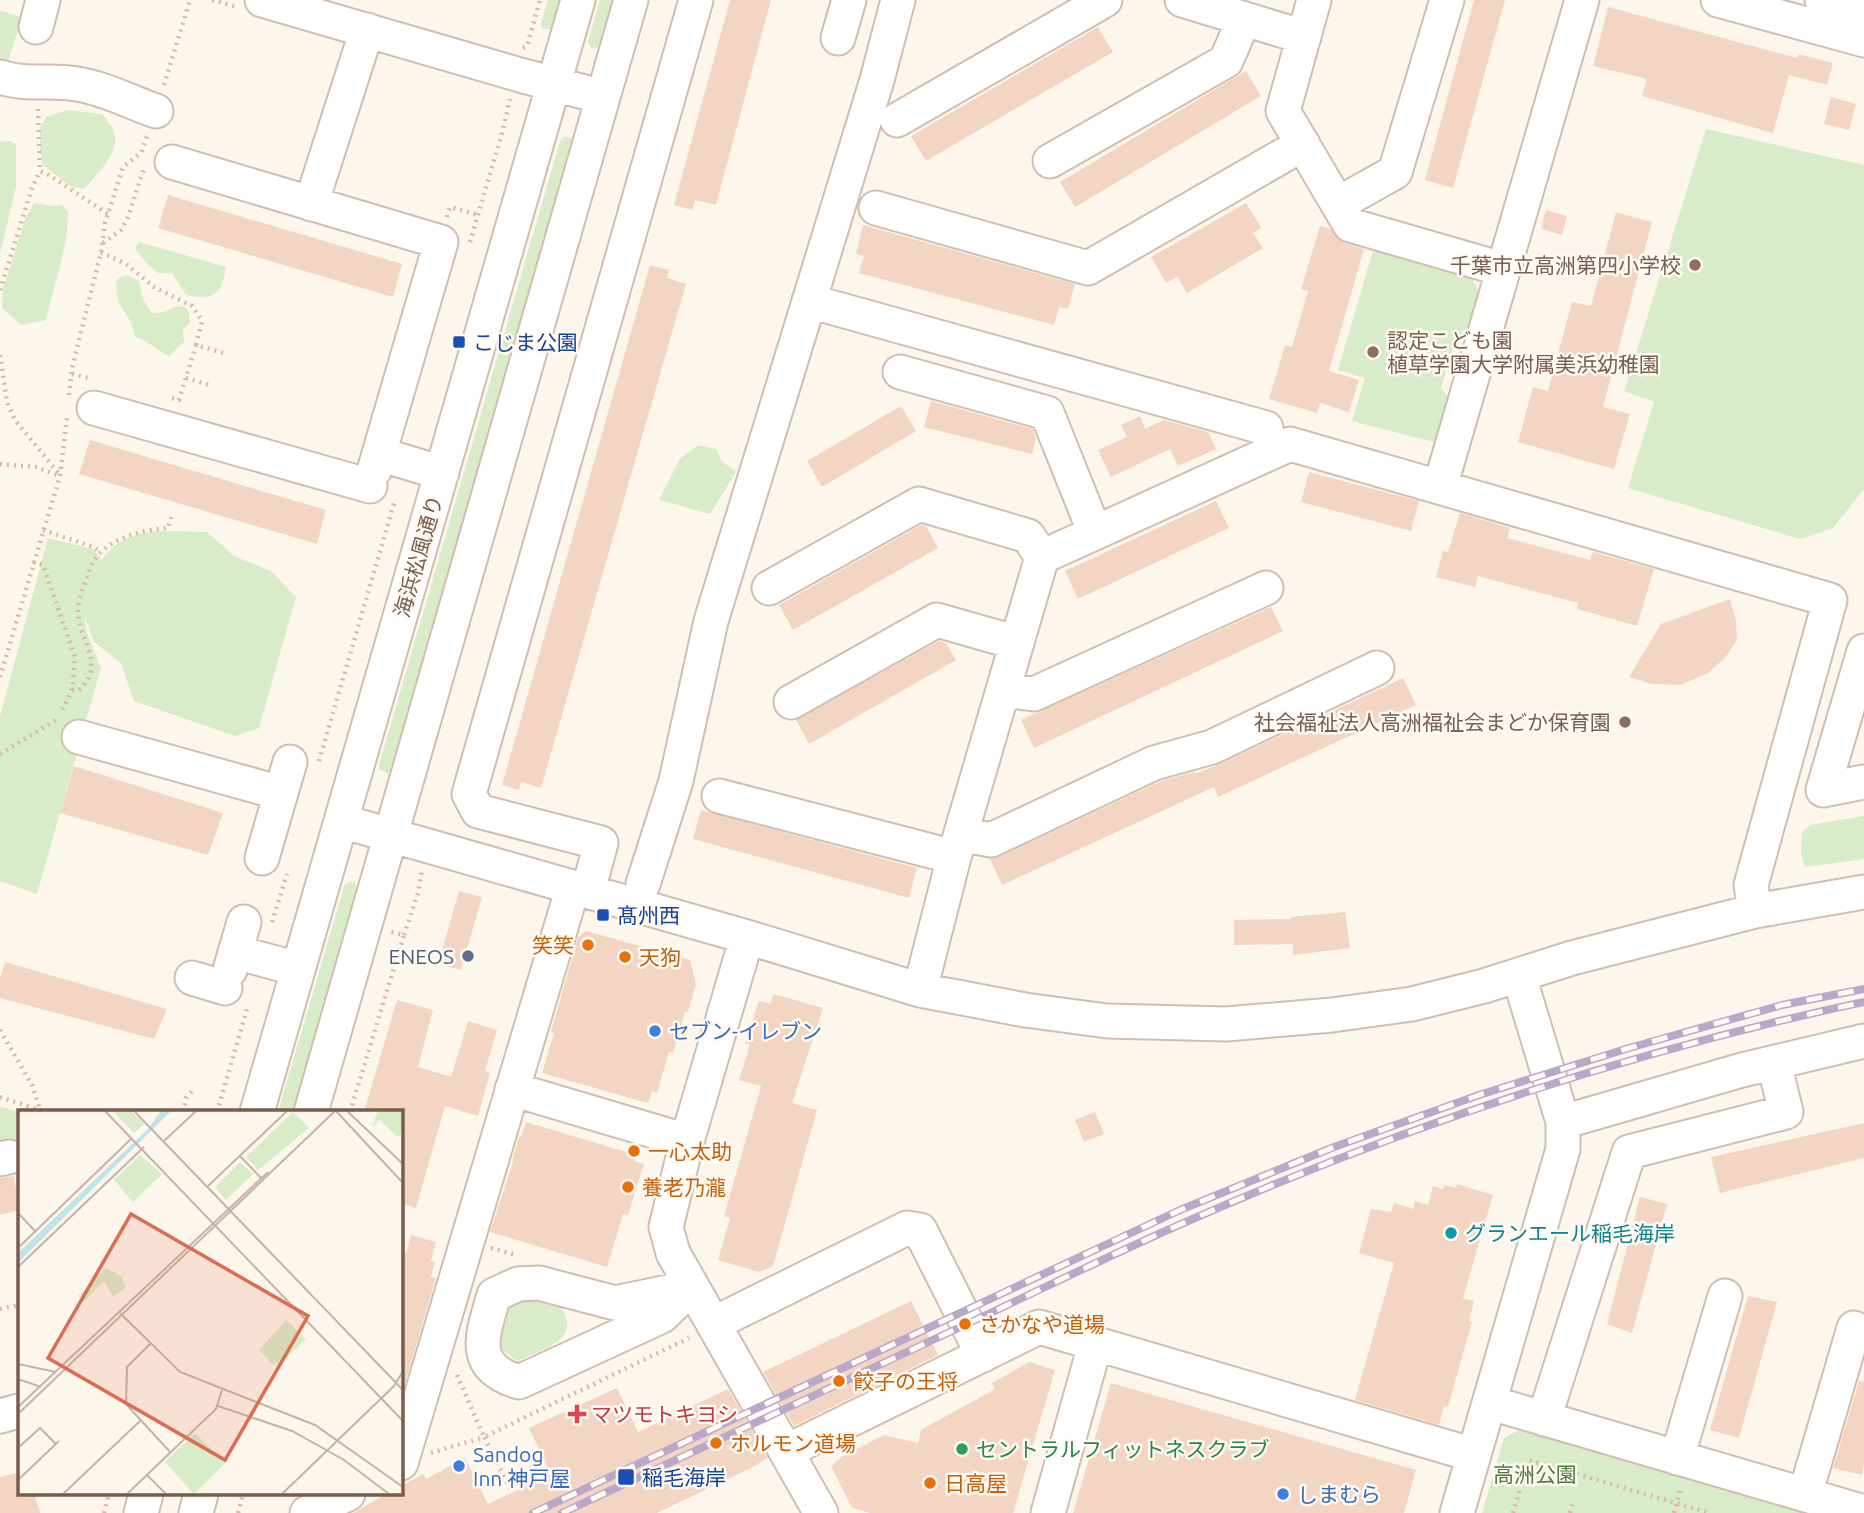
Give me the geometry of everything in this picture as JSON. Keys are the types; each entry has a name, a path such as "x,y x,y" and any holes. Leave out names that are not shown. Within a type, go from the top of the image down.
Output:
{"street":[{"path":"262,0 603,97"},
{"name":"海浜松風通り","path":"258,1110 578,0"},
{"path":"312,1110 631,0"},
{"path":"414,1459 412,1388 580,889 601,843 478,811 469,794 696,0"},
{"path":"838,38 849,0"},
{"path":"643,884 676,781 711,621 877,80 898,0"},
{"path":"897,120 1105,0"},
{"path":"1182,0 1304,37"},
{"path":"1314,0 1283,111 1350,225 1502,269"},
{"path":"1338,204 1395,172 1447,0"},
{"path":"1440,486 1582,0"},
{"path":"1718,0 1864,40"},
{"path":"1050,161 1226,61 1244,19"},
{"path":"311,204 367,30"},
{"path":"0,77 37,84 76,83 156,111"},
{"path":"876,208 1088,268 1303,144"},
{"path":"172,162 441,242 380,477"},
{"path":"809,301 1266,428"},
{"path":"900,372 1047,413 1096,533"},
{"path":"81,400 380,477 442,473"},
{"path":"920,990 957,846 1042,557 1290,444 1830,600 1751,885 1755,911"},
{"path":"769,588 919,503 1028,536 1042,557"},
{"path":"1003,690 1034,694 1266,588"},
{"path":"791,702 937,620 1017,643"},
{"path":"1864,651 1823,790 1864,782"},
{"path":"719,796 957,846 991,839 1154,763 1212,747 1377,668"},
{"path":"79,737 281,793"},
{"path":"275,862 281,793 290,762"},
{"path":"341,821 747,937 920,990 1025,1010 1107,1021 1226,1024 1332,1015 1412,1004 1519,976 1572,958 1755,911 1864,892"},
{"path":"747,937 687,1141 666,1227 673,1253 692,1287 704,1330 787,1451 821,1513"},
{"path":"192,978 243,959 298,969"},
{"path":"1457,1513 1491,1404 1563,1149 1563,1122 1519,976"},
{"path":"1563,1122 1774,1063 1864,1041"},
{"path":"1544,1419 1629,1152 1786,1112 1774,1063"},
{"path":"512,1089 687,1141"},
{"path":"704,1330 907,1228 920,1230 983,1355"},
{"path":"539,1283 615,1303 692,1287 662,1316 519,1382 500,1376 486,1360 481,1342 495,1294 518,1284 539,1283"},
{"path":"563,1289 573,1301 583,1321 583,1331 571,1358"},
{"path":"1681,1468 1725,1296"},
{"path":"787,1451 1039,1327 1474,1455"},
{"path":"1805,1495 1854,1328"},
{"path":"1048,1513 1095,1345"},
{"path":"1491,1404 1544,1419 1681,1468 1805,1495 1864,1512"},
{"path":"0,1416 18,1411"},
{"path":"141,1513 145,1496"},
{"path":"196,1513 200,1496"},
{"path":"307,1513 344,1496"}],"path":[{"path":"0,677 81,400 72,374 101,252 107,214 123,167 141,153 190,0"},
{"path":"527,46 540,0"},
{"path":"0,290 32,188 40,171 37,84"},
{"path":"502,132 511,101"},
{"path":"102,244 121,230 128,217 144,173 141,153"},
{"path":"40,171 107,214"},
{"path":"101,252 125,264 154,287 191,306 202,321 179,400 167,397"},
{"path":"196,345 227,354"},
{"path":"0,355 7,402 15,419 60,476"},
{"path":"72,374 81,400"},
{"path":"186,378 209,385"},
{"path":"0,464 36,467 60,476"},
{"path":"327,732 380,477"},
{"path":"72,690 79,690 83,686 91,665 91,655 78,610 84,584 95,559 122,538 167,527 172,515"},
{"path":"43,530 94,547 101,553"},
{"path":"0,754 55,721 62,713 72,690 75,657 43,565 33,562"},
{"path":"217,1110 243,959 275,862"},
{"path":"413,875 422,869 432,869"},
{"path":"351,1110 418,892 422,869"},
{"path":"385,930 404,935"},
{"path":"0,1030 32,1085 42,1110"},
{"path":"183,1110 186,1098 193,1090"},
{"path":"0,1097 37,1110"},
{"path":"487,1247 525,1257"},
{"path":"0,1309 18,1305"},
{"path":"414,1459 484,1437 704,1330"},
{"path":"454,1364 484,1437 512,1492"},
{"path":"1513,1513 1529,1460 1710,1513"},
{"path":"1674,1513 1681,1468"},
{"path":"104,1513 108,1496"},
{"path":"238,1513 242,1496"},
{"path":"1570,1513 1573,1502"}],"green space":[{"path":"548,0 561,0 552,30 542,28 541,24"},
{"path":"600,0 616,0 600,47 592,49 588,42"},
{"path":"0,10 22,18 7,64 0,71"},
{"path":"68,110 102,114 113,129 115,137 112,153 84,189 70,186 43,165 40,151 40,128 46,117"},
{"path":"1706,129 1864,165 1864,489 1833,528 1800,539 1628,488 1654,402 1624,391"},
{"path":"563,137 570,137 574,143 392,769 388,774 379,769 379,765"},
{"path":"10,141 16,144 16,187 0,254 0,142"},
{"path":"34,203 62,205 68,212 67,226 46,320 21,325 2,308 3,286 25,219"},
{"path":"139,242 226,267 219,289 210,296 186,295 172,273 157,272 146,262 135,248"},
{"path":"1375,244 1468,271 1480,293 1479,307 1474,306 1467,335 1457,334 1441,388 1452,401 1437,443 1352,421 1365,378 1338,370"},
{"path":"127,275 139,281 142,297 151,312 160,313 180,306 185,307 189,313 190,323 183,329 184,342 169,356 135,337 130,320 117,297 117,279"},
{"path":"698,445 716,449 722,461 736,472 710,514 659,500 680,459"},
{"path":"153,531 207,532 234,556 271,571 296,597 259,728 235,736 134,701 121,663 94,642 84,615 87,633 101,668 37,894 0,881 0,716 48,538 93,549 101,558 100,562 123,540"},
{"path":"1864,816 1864,859 1805,867 1801,853 1802,832 1811,825"},
{"path":"352,881 358,891 294,1110 279,1110 344,887"},
{"path":"0,1106 18,1113 18,1143 0,1144"},
{"path":"526,1300 560,1307 566,1318 567,1328 557,1342 518,1361 501,1350 500,1338 507,1311 517,1302"},
{"name":"高洲公園","path":"1519,1430 1805,1513 1482,1513 1504,1438"}],"building":[{"path":"730,0 771,0 716,205 695,200 692,210 674,205"},
{"path":"1474,0 1505,0 1453,188 1425,180"},
{"path":"1608,7 1797,58 1799,54 1833,63 1827,85 1789,75 1773,133 1642,96 1647,79 1593,66"},
{"path":"1098,27 1113,52 926,161 911,136"},
{"path":"1246,71 1261,96 1075,207 1060,182"},
{"path":"1831,97 1856,104 1849,130 1824,124"},
{"path":"168,195 402,264 393,297 158,228"},
{"path":"1246,203 1261,228 1253,233 1263,248 1187,293 1177,277 1166,283 1151,257"},
{"path":"1546,210 1567,216 1562,235 1541,229"},
{"path":"1616,212 1652,222 1603,407 1630,414 1614,469 1518,442 1533,387 1548,391 1572,302 1591,306"},
{"path":"863,225 1075,284 1068,309 1059,307 1054,325 859,273 864,256 856,254"},
{"path":"1320,226 1330,229 1344,243 1364,249 1329,371 1359,380 1349,412 1320,403 1317,413 1269,399 1285,345 1292,347 1308,291 1301,289"},
{"path":"650,265 669,270 667,278 686,284 541,788 521,782 519,790 502,785"},
{"path":"931,401 1033,429 1036,438 1032,454 924,427"},
{"path":"901,406 916,431 822,487 807,461"},
{"path":"1140,416 1145,429 1164,420 1208,432 1216,449 1178,466 1170,449 1111,477 1098,450 1127,437 1121,425"},
{"path":"90,440 326,510 317,544 79,474"},
{"path":"1309,472 1419,501 1411,531 1301,502"},
{"path":"1216,501 1229,528 1078,599 1065,571"},
{"path":"1460,513 1510,528 1507,538 1590,560 1593,552 1654,569 1637,626 1577,609 1578,603 1478,576 1475,587 1436,577 1443,551 1448,552"},
{"path":"921,525 926,526 938,548 793,630 779,605"},
{"path":"1730,599 1736,621 1737,640 1725,658 1708,673 1680,685 1652,684 1629,677 1661,624"},
{"path":"1271,607 1283,631 1034,748 1021,720"},
{"path":"939,641 946,643 956,660 809,744 796,720"},
{"path":"1403,678 1416,705 1218,797 1214,787 1002,885 990,859 1161,781 1194,772 1195,774 1220,764"},
{"path":"74,766 223,813 208,855 60,813"},
{"path":"701,810 917,868 909,898 693,839"},
{"path":"459,891 482,897 461,970 438,964"},
{"path":"1345,912 1350,948 1293,955 1293,944 1234,945 1234,920 1291,919"},
{"path":"586,931 690,960 696,984 688,1012 685,1012 673,1053 669,1052 657,1093 652,1091 648,1103 542,1073 578,937"},
{"path":"5,962 167,1009 154,1039 0,998 0,978"},
{"path":"774,994 823,1008 792,1103 817,1110 773,1266 759,1272 718,1260 730,1218 724,1216 761,1086 739,1080 750,1044 745,1043 759,1001 770,1004"},
{"path":"397,1000 433,1010 418,1067 451,1077 468,1021 497,1030 485,1071 490,1073 478,1116 445,1106 416,1208 402,1203 402,1110 365,1110"},
{"path":"1095,1112 1104,1134 1084,1142 1075,1120"},
{"path":"526,1122 636,1155 634,1161 644,1164 628,1215 623,1214 607,1267 490,1232 518,1139"},
{"path":"1864,1123 1864,1158 1720,1193 1711,1157"},
{"path":"14,1176 18,1210 0,1215 0,1178"},
{"path":"1457,1184 1493,1195 1463,1298 1474,1301 1469,1321 1472,1322 1448,1407 1444,1406 1439,1425 1355,1400 1394,1263 1359,1253 1371,1209 1391,1212 1394,1203 1413,1209 1415,1201 1428,1205 1433,1186 1443,1189 1444,1185 1456,1188"},
{"path":"1640,1197 1667,1204 1632,1333 1607,1324"},
{"path":"411,1235 436,1242 431,1261 435,1262 431,1277 436,1278 405,1383 402,1382 402,1252 406,1253"},
{"path":"1748,1296 1777,1302 1739,1438 1710,1430"},
{"path":"911,1301 938,1355 794,1426 763,1372"},
{"path":"1029,1362 1055,1370 1013,1513 870,1513 852,1508 831,1466 843,1456 884,1435 918,1443 921,1430 995,1389 992,1383"},
{"path":"1859,1381 1864,1382 1862,1475 1833,1468"},
{"path":"1111,1383 1416,1470 1404,1513 1073,1513"},
{"path":"617,1388 638,1432 728,1389 768,1458 657,1513 353,1513 383,1496 402,1496 402,1485 423,1474 426,1479 465,1458 488,1504 551,1474 529,1428"},
{"path":"18,1472 18,1496 35,1496 40,1513 0,1513 0,1477"}],"railway":[{"path":"533,1513 1180,1210 1334,1147 1479,1095 1629,1048 1782,1005 1864,989"},
{"path":"562,1513 1137,1244 1270,1186 1520,1094 1691,1044 1864,1002"}],"place":[{"name":"千葉市立高洲第四小学校","path":"1695,265"},
{"name":"こじま公園","path":"459,342"},
{"name":"認定こども園 植草学園大学附属美浜幼稚園","path":"1373,352"},
{"name":"社会福祉法人高洲福祉会まどか保育園","path":"1625,722"},
{"name":"髙州西","path":"603,915"},
{"name":"笑笑","path":"588,945"},
{"name":"ENEOS","path":"468,956"},
{"name":"天狗","path":"625,957"},
{"name":"セブン-イレブン","path":"655,1031"},
{"name":"一心太助","path":"634,1151"},
{"name":"養老乃瀧","path":"628,1187"},
{"name":"グランエール稲毛海岸","path":"1451,1233"},
{"name":"さかなや道場","path":"965,1324"},
{"name":"餃子の王将","path":"839,1381"},
{"name":"マツモトキヨシ","path":"577,1414"},
{"name":"ホルモン道場","path":"716,1443"},
{"name":"セントラルフィットネスクラブ","path":"962,1449"},
{"name":"Sandog Inn 神戸屋","path":"459,1466"},
{"name":"稲毛海岸","path":"626,1477"},
{"name":"日高屋","path":"930,1483"},
{"name":"しまむら","path":"1283,1494"}]}
